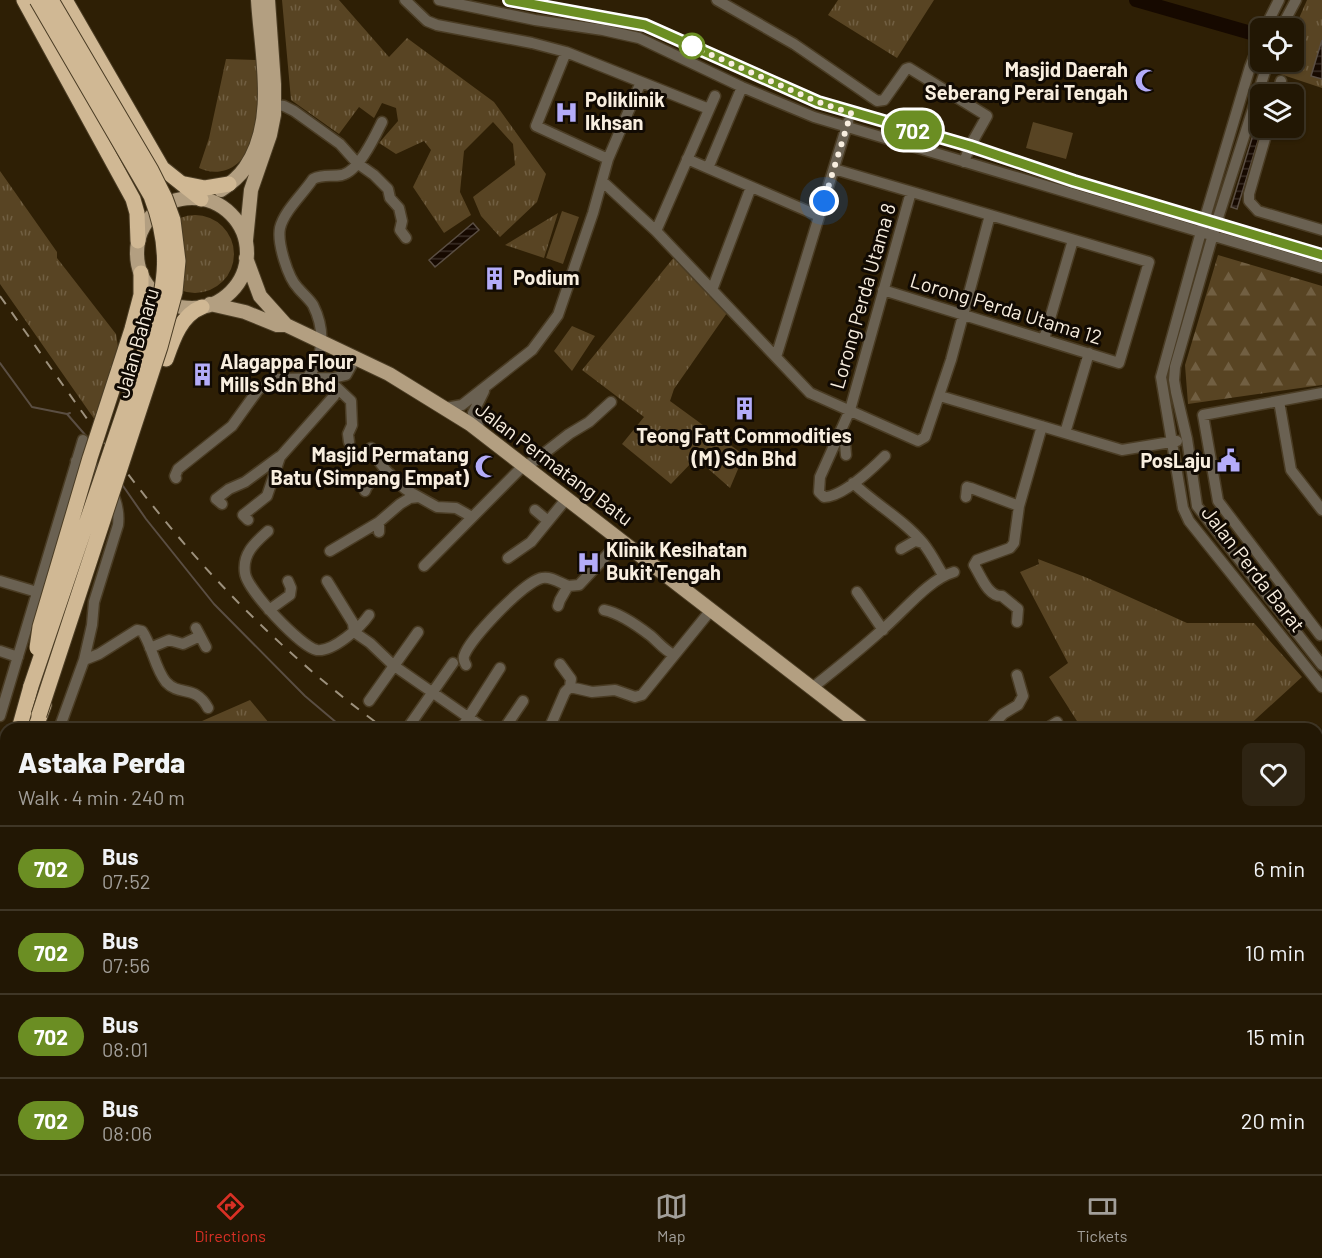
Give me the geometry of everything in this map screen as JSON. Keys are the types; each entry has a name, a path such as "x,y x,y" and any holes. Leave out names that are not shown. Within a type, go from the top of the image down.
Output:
{"highway":[{"path":"24,0 127,188 137,213 138,241"},
{"name":"Jalan Baharu","path":"29,693 151,333 163,294 165,267 161,228 151,196 37,0"},
{"name":"Jalan Baharu","path":"37,722 160,347 176,292 178,261 173,220 160,186 51,0"},
{"path":"65,0 166,173 203,200"},
{"path":"127,188 138,191 150,187 166,173"},
{"path":"166,173 193,186 217,187 229,184"},
{"path":"21,723 29,693 40,627 90,458 132,329 141,295 141,273"},
{"path":"37,722 76,630 166,359 180,327 191,314 206,306"}],"main road":[{"path":"203,200 229,184 245,169 253,156 262,124 264,92 258,0"},
{"path":"245,243 234,218 218,205 203,200 186,199 164,206 147,221 138,241 137,254 141,273 152,290 169,302 182,307 206,306 222,298 241,278 246,258 245,243 252,190 270,135 275,105 268,0"},
{"name":"Jalan Permatang Batu","path":"246,258 260,296 286,325 399,379 482,433 857,723"},
{"name":"Jalan Permatang Batu","path":"206,306 245,312 277,325 286,325"}],"street":[{"path":"405,0 427,21 437,25 532,43 566,52 709,109"},
{"path":"439,0 639,38 742,87 814,117 1322,268"},
{"path":"509,0 537,3 645,25 818,102 970,146 1074,181 1322,255"},
{"path":"717,0 794,44 877,101 884,100 906,69 912,69 987,116 964,162"},
{"path":"1270,18 1279,0"},
{"path":"1286,18 1296,0"},
{"path":"535,20 537,3"},
{"path":"566,52 536,126 608,159"},
{"name":"Jalan Perda Barat","path":"1250,72 1204,221 1161,377 1183,508 1189,521 1322,687"},
{"name":"Jalan Perda Barat","path":"1265,72 1216,224 1175,367 1174,380 1187,439 1197,506 1322,665"},
{"path":"446,408 462,405 537,346 558,315 593,213 608,159 641,82"},
{"path":"708,168 742,87"},
{"path":"656,231 715,96"},
{"path":"275,105 294,111 340,144 357,163 388,189 390,198 399,208 402,221 400,230 406,238"},
{"path":"776,357 851,113"},
{"path":"307,378 315,370 323,342 321,328 312,305 297,288 288,272 280,249 280,229 283,220 314,179 320,176 342,175 357,163 370,146 382,122"},
{"path":"1265,138 1249,201 1258,210 1322,230"},
{"path":"687,159 819,216"},
{"path":"834,169 1073,240 1044,339"},
{"path":"602,181 656,231 810,393 918,441 925,437 940,396 990,215"},
{"path":"712,290 751,187"},
{"name":"Lorong Perda Utama 8","path":"853,483 832,497 824,497 819,492 820,477 850,410 911,192"},
{"path":"593,213 603,198 615,193"},
{"name":"Lorong Perda Utama 12","path":"883,291 1119,363 1149,262 1073,240"},
{"path":"1065,433 1089,353"},
{"path":"176,478 174,476 178,469 232,426 258,390 273,379 307,378 334,381 346,375 356,357"},
{"path":"248,520 243,515 267,496 280,457 302,422 334,396 334,381"},
{"path":"334,381 351,401 352,425 348,434 349,442"},
{"path":"482,433 473,413 486,388"},
{"path":"1322,393 1203,414 1218,501 1320,635 1322,634"},
{"path":"940,396 1122,450 1187,439"},
{"path":"1279,401 1291,470 1322,510"},
{"path":"424,566 524,465 534,462 569,434 589,422 611,402"},
{"path":"1017,622 1018,609 1002,596 992,594 974,566 977,560 1010,548 1014,543 1019,506 1042,426"},
{"path":"838,439 845,443 846,455"},
{"path":"0,716 82,440"},
{"path":"371,448 377,460 409,492 437,507 456,508 472,517"},
{"path":"885,456 853,483 872,501 905,525 923,543 943,575"},
{"path":"222,504 216,498 245,482 280,457"},
{"path":"61,723 84,660 92,625 94,602 119,516 118,506 106,483 90,465 76,461"},
{"path":"365,491 367,484 376,478 390,474"},
{"path":"966,497 967,487 1019,506"},
{"path":"330,551 379,527 400,504 410,498 419,497"},
{"path":"508,558 531,542 567,498"},
{"path":"535,510 548,521"},
{"path":"1197,532 1209,524"},
{"path":"268,531 248,550 245,573 262,602 305,644 316,650 334,646 354,632 369,615"},
{"path":"466,664 465,655 471,644 495,614 518,593 540,578 551,578 568,586 579,585 621,540"},
{"path":"901,549 915,541 923,543"},
{"path":"812,688 883,630 920,593 943,575 954,572"},
{"path":"0,581 37,592"},
{"path":"269,610 290,595 291,588 288,581"},
{"path":"327,581 353,623 354,632 370,643 393,665 476,723"},
{"path":"558,606 568,586"},
{"path":"857,592 883,630"},
{"path":"604,610 622,616 651,637 662,649 674,655"},
{"path":"570,687 592,692 615,690 634,697 642,695 711,610"},
{"path":"84,660 94,657 137,630 142,631 166,681 177,689 188,691 202,698 208,708"},
{"path":"150,648 170,640 183,644 198,632 206,647"},
{"path":"369,701 418,632"},
{"path":"0,651 18,657"},
{"path":"411,723 453,663"},
{"path":"552,723 565,692 570,687 571,679 560,664"},
{"path":"465,723 500,668"},
{"path":"995,723 1003,714 1018,705 1023,696 1017,675"},
{"path":"508,723 523,701"}],"green space":[{"path":"282,0 339,0 389,57 407,38 494,102 546,174 537,202 500,237 481,216 473,197 515,165 513,144 493,122 464,151 460,192 471,215 444,233 413,187 431,150 424,141 396,154 379,143 398,121 396,108 382,103 374,118 359,107 339,134 291,100"},
{"path":"838,0 934,0 897,58 828,15"},
{"path":"1307,0 1322,0 1322,88 1280,74 1281,72 1304,72 1304,18 1299,18"},
{"path":"226,59 257,60 257,122 247,152 238,163 219,172 209,171 199,168 209,138"},
{"path":"1033,122 1073,133 1066,159 1026,148"},
{"path":"0,171 57,252 57,258 116,334 119,353 97,423 0,284"},
{"path":"562,211 579,217 563,264 546,258"},
{"path":"558,213 544,258 505,245"},
{"path":"195,215 210,218 223,226 231,239 234,254 231,269 223,282 210,290 195,293 180,290 167,282 159,269 156,254 159,239 167,226 180,218"},
{"path":"1218,255 1322,286 1322,385 1188,404 1185,365"},
{"path":"675,256 727,313 674,389 670,401 744,455 730,488 696,458 671,484 622,444 644,417 582,370"},
{"path":"572,326 595,336 572,371 554,351"},
{"path":"1038,559 1085,577 1187,623 1254,623 1302,677 1252,723 1078,723 1049,677 1068,663 1020,572 1039,564"},
{"path":"250,700 269,723 197,723"}],"shaded area":[{"path":"1322,40 1322,79 1311,76"},
{"path":"1252,138 1259,138 1237,209 1231,207"},
{"path":"473,223 479,230 435,267 429,260"}],"waterway":[{"path":"1136,0 1250,33"},
{"path":"0,363 32,407 70,413"},
{"path":"67,414 87,437"},
{"path":"121,483 146,519 214,604 305,696 337,723"}],"railway":[{"path":"0,296 114,456 210,573 306,667 377,723"}],"bus line":[{"name":"702","path":"509,0 645,25 818,102 970,146 1074,181 1322,255"}],"place":[{"name":"Masjid Daerah Seberang Perai Tengah","path":"1146,81"},
{"name":"Poliklinik Ikhsan","path":"567,112"},
{"name":"Podium","path":"495,278"},
{"name":"Alagappa Flour Mills Sdn Bhd","path":"202,374"},
{"name":"Teong Fatt Commodities (M) Sdn Bhd","path":"744,409"},
{"name":"PosLaju","path":"1229,461"},
{"name":"Masjid Permatang Batu (Simpang Empat)","path":"487,467"},
{"name":"Klinik Kesihatan Bukit Tengah","path":"588,562"}],"route":[{"path":"692,46 687,44 818,102 851,113 824,201"}]}
